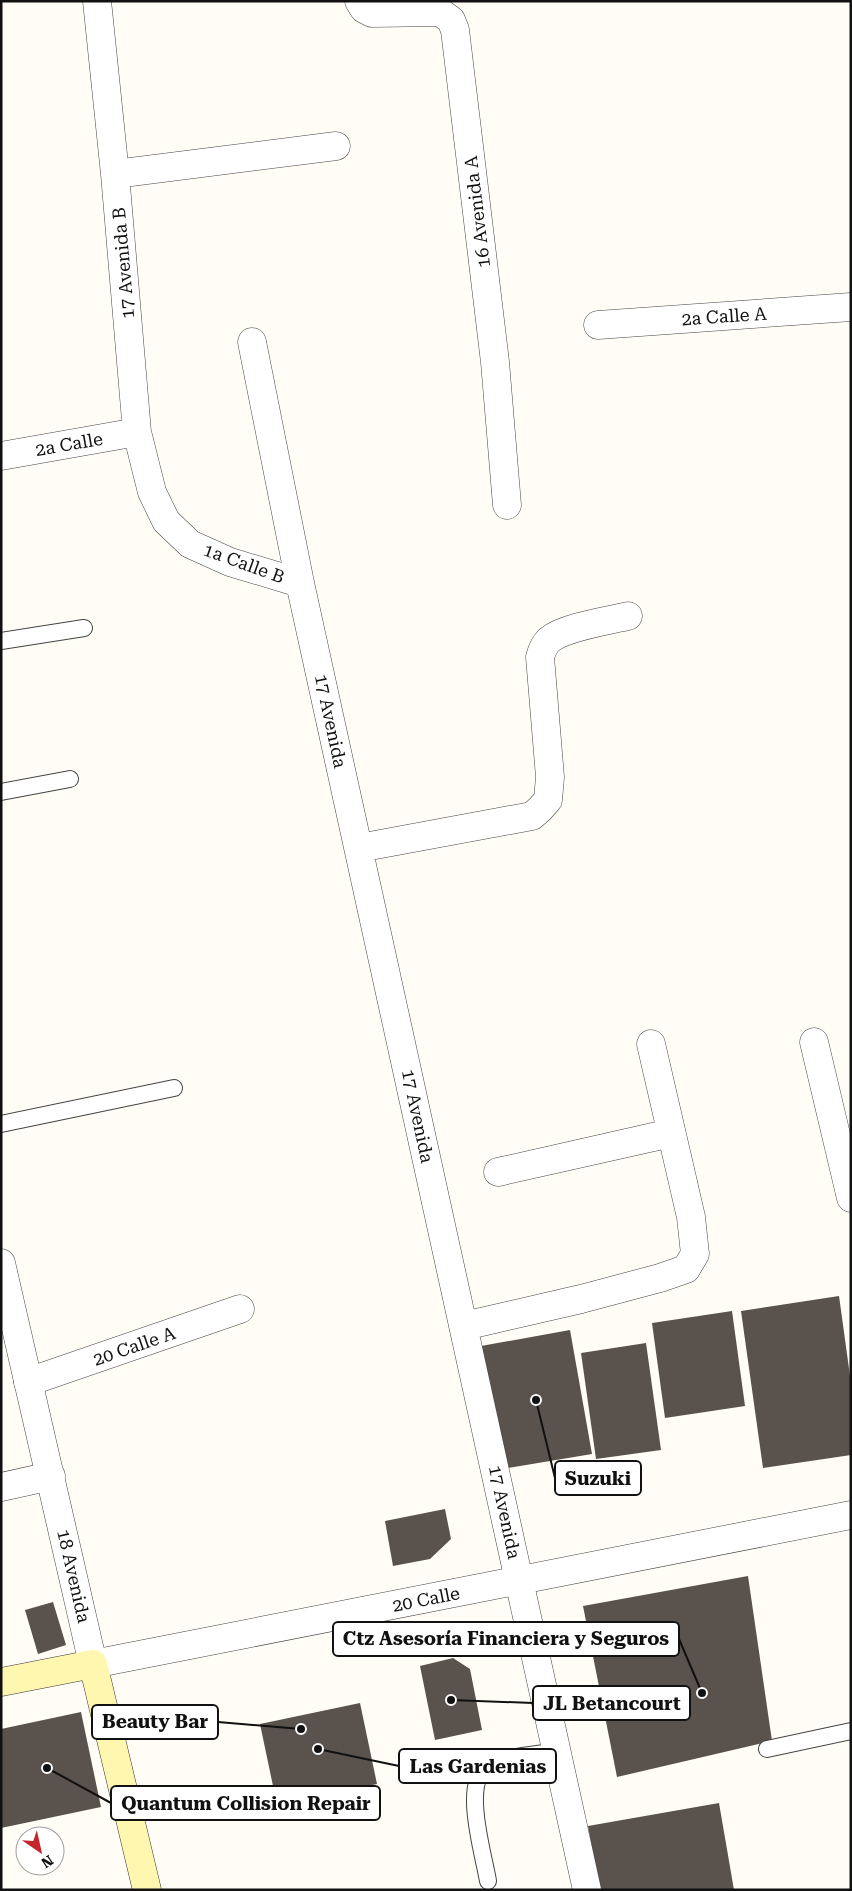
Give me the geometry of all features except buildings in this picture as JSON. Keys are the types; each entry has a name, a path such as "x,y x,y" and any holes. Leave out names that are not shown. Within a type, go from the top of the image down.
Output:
{"main road":[{"name":"20 Calle","path":"1,1682 93,1664"},
{"name":"18 Avenida","path":"93,1664 147,1890"}],"street":[{"name":"17 Avenida B","path":"97,1 115,174 137,432 152,492 166,521"},
{"name":"16 Avenida A","path":"359,1 372,14 440,12 451,20 455,30 495,362 507,505"},
{"path":"115,174 336,146"},
{"name":"2a Calle A","path":"598,325 851,307"},
{"name":"17 Avenida","path":"252,342 300,583 520,1581 586,1890"},
{"name":"2a Calle","path":"1,456 137,432"},
{"name":"1a Calle B","path":"166,521 190,544 230,562 300,583"},
{"path":"359,848 532,816 540,810 548,800 550,777 540,656 543,647 563,632 628,616"},
{"path":"814,1042 851,1198"},
{"path":"464,1326 599,1294 686,1269 695,1254 691,1217 651,1044"},
{"path":"498,1172 671,1133"},
{"name":"18 Avenida","path":"1,1263 93,1664"},
{"name":"20 Calle A","path":"28,1382 240,1309"},
{"path":"1,1487 51,1476"},
{"name":"20 Calle","path":"93,1664 851,1515"}],"lane":[{"path":"1,641 84,628"},
{"path":"1,792 70,779"},
{"path":"1,1124 174,1088"},
{"path":"767,1749 851,1731"},
{"path":"488,1881 474,1803 476,1782 485,1768 509,1759 557,1751"}],"place":[{"name":"Suzuki","path":"536,1400"},
{"name":"Ctz Asesoría Financiera y Seguros","path":"702,1693"},
{"name":"JL Betancourt","path":"451,1700"},
{"name":"Beauty Bar","path":"301,1729"},
{"name":"Las Gardenias","path":"318,1749"},
{"name":"Quantum Collision Repair","path":"47,1768"}]}
